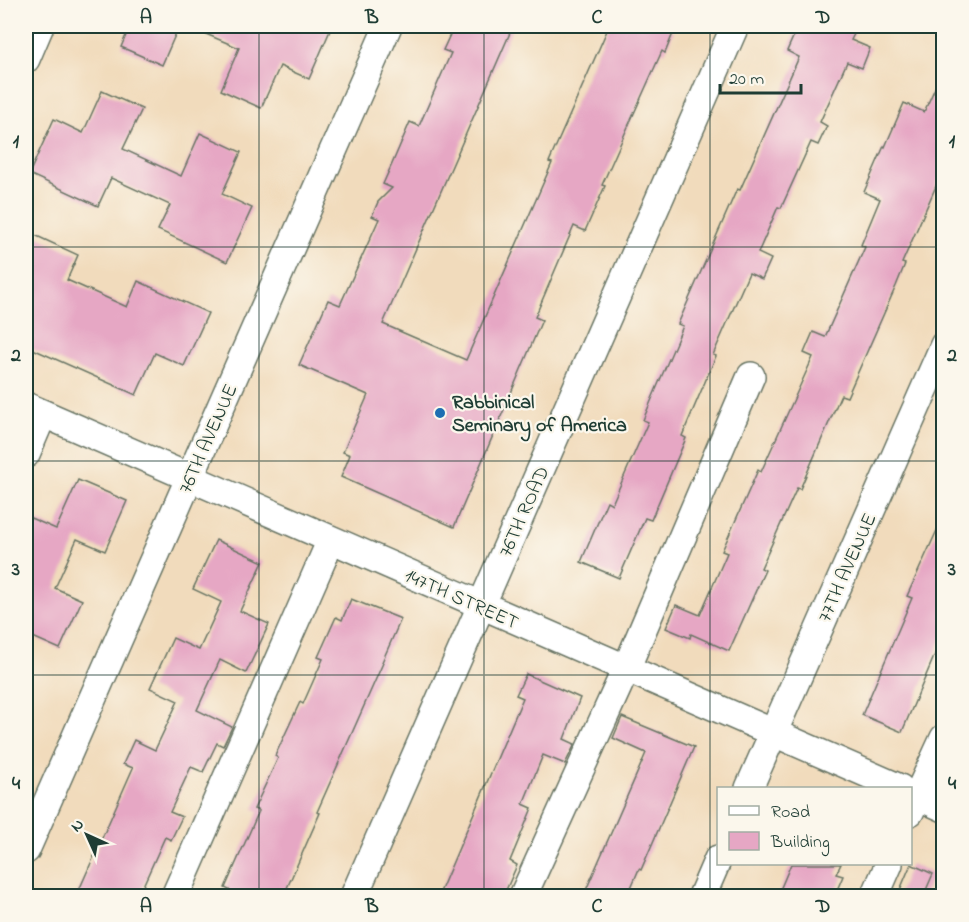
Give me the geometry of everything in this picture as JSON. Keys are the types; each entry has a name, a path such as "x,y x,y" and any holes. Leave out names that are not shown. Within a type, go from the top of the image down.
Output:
{"street":[{"path":"26,59 40,26"},
{"name":"76TH AVENUE","path":"26,850 388,26"},
{"name":"76TH ROAD","path":"354,897 735,26"},
{"name":"77TH AVENUE","path":"750,787 944,345"},
{"path":"523,897 626,669 751,376"},
{"path":"26,454 34,410"},
{"name":"147TH STREET","path":"34,410 773,734 886,787"},
{"path":"175,897 331,540"},
{"path":"912,793 944,738"},
{"name":"147TH STREET","path":"912,799 944,808"},
{"path":"702,897 717,861"},
{"path":"875,897 889,865"}],"building":[{"path":"130,26 179,26 162,65 121,47"},
{"path":"187,26 332,26 309,79 280,66 261,108 221,90 239,48"},
{"path":"454,26 513,26 383,324 466,360 609,26 661,26 674,31 665,53 662,51 622,140 585,231 574,226 535,317 542,320 454,527 341,477 350,455 343,452 368,395 299,365 328,300 340,305 379,219 372,216 378,202 392,188 383,184 410,122 419,126 451,53 443,50"},
{"path":"798,26 858,26 851,40 870,48 862,68 847,62 820,122 827,126 818,145 811,142 781,208 778,207 758,253 771,259 762,279 749,273 713,355 716,356 682,436 686,438 651,520 645,518 619,578 581,562 607,501 612,504 648,422 643,420 683,326 678,324 737,189 740,190 799,57 787,51"},
{"path":"944,68 944,168 902,263 905,264 896,286 847,397 841,395 800,489 797,488 761,568 765,570 729,651 691,634 690,638 666,628 676,605 700,615 727,553 722,551 758,470 761,472 813,357 804,353 813,332 825,337 865,247 861,245 880,199 864,192 884,146 904,103 924,112"},
{"path":"102,91 142,109 123,149 181,176 200,133 241,152 222,194 252,208 227,262 158,230 170,205 111,178 98,206 29,174 54,119 83,133"},
{"path":"26,231 78,255 67,280 127,307 138,281 208,313 184,366 155,353 136,395 26,346"},
{"path":"78,480 127,501 105,551 77,539 55,588 82,600 60,649 26,634 26,516 56,529"},
{"path":"944,515 944,633 902,732 862,715 912,598 907,596"},
{"path":"216,540 263,562 240,611 269,624 246,673 220,660 197,710 232,727 223,746 217,743 203,772 191,767 170,812 182,817 171,840 165,837 138,897 76,897 133,768 123,764 134,740 155,750 178,701 150,688 173,638 199,650 221,602 193,589"},
{"path":"351,599 401,619 383,663 317,812 320,813 283,897 228,897 231,891 225,888 259,811 254,809 278,758 275,756 300,702 303,704 323,659 318,657 336,617 342,620"},
{"path":"526,674 580,698 564,739 575,744 565,764 543,755 523,804 532,808 510,861 517,865 503,897 438,897 523,698 516,695"},
{"path":"622,717 694,747 627,897 583,897 646,753 613,738"},
{"path":"791,865 840,865 836,874 843,876 834,897 777,897"},
{"path":"911,865 933,874 923,897 897,897"}],"place":[{"name":"Rabbinical Seminary of America","path":"440,413"}]}
